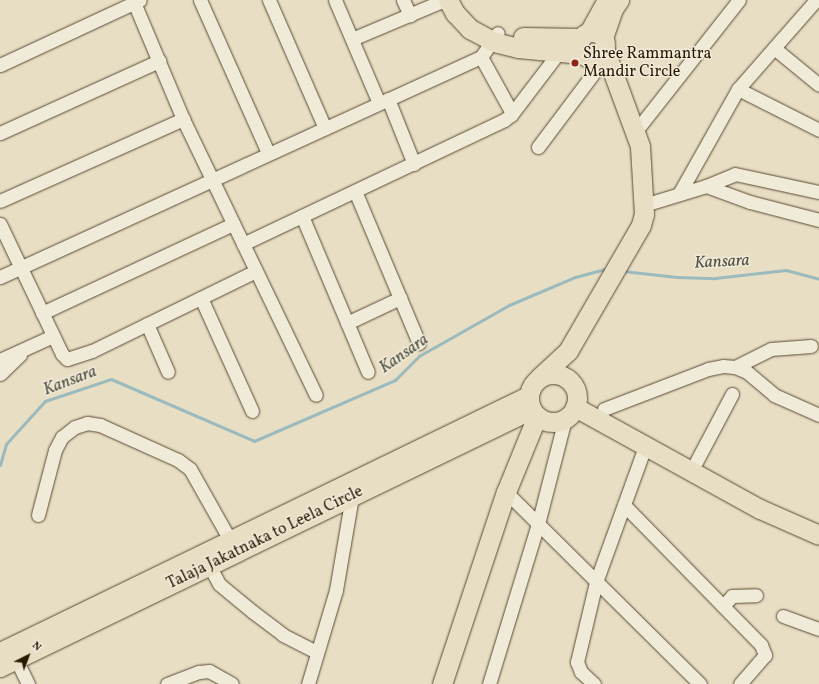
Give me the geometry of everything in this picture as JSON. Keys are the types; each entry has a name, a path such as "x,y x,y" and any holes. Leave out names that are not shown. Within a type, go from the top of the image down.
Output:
{"highway":[{"path":"446,0 455,13 470,29 496,37 525,38 593,48"},
{"path":"458,0 466,13 478,24 496,37 518,48 559,52 593,48"},
{"path":"442,684 506,492 532,407 532,384 569,350 641,225 644,205 641,151 635,132 593,48"},
{"path":"593,48 633,159 642,175"},
{"path":"532,407 544,421 555,422 572,401 569,350"},
{"path":"540,377 550,374 561,375 572,401 760,508 819,535"},
{"path":"572,401 604,409 696,462 819,527"}],"main road":[{"path":"593,48 606,0"},
{"path":"593,48 620,0"},
{"name":"Talaja Jakatnaka to Leela Circle","path":"9,652 209,565 232,545 356,476 532,407"},
{"name":"Talaja Jakatnaka to Leela Circle","path":"0,668 9,652 232,545 353,494 532,407"}],"street":[{"path":"200,0 268,153"},
{"path":"268,0 325,128"},
{"path":"335,0 352,39 414,164"},
{"path":"403,0 410,15"},
{"path":"352,39 446,0"},
{"path":"635,132 739,0"},
{"path":"679,194 738,89 816,0"},
{"path":"0,65 136,1 159,61 211,180 316,395"},
{"path":"0,276 481,57 496,37"},
{"path":"538,147 593,48"},
{"path":"774,48 817,80"},
{"path":"243,244 504,120 512,114 559,52"},
{"path":"481,57 512,114"},
{"path":"0,133 159,61"},
{"path":"738,89 819,130"},
{"path":"0,201 184,119"},
{"path":"644,205 706,186 735,174 819,192"},
{"path":"706,186 755,204 793,211 819,220"},
{"path":"355,191 419,343"},
{"path":"302,216 368,372"},
{"path":"0,224 62,354 71,359 256,271"},
{"path":"42,313 233,224"},
{"path":"201,298 252,411"},
{"path":"347,323 400,298"},
{"path":"146,324 168,372"},
{"path":"0,360 53,336"},
{"path":"604,409 708,369 735,367 771,350 811,346"},
{"path":"0,374 27,348"},
{"path":"735,367 747,372 774,395 819,415"},
{"path":"696,462 732,394"},
{"path":"489,684 538,524 572,401"},
{"path":"38,515 55,450 62,437 75,427 87,424 100,425 184,464 194,474 232,545"},
{"path":"594,684 581,672 577,662 596,582 646,444"},
{"path":"308,684 336,590 356,476"},
{"path":"506,492 700,684"},
{"path":"624,505 761,645 765,655 740,684"},
{"path":"209,565 219,584 253,612 284,635 317,652"},
{"path":"723,606 732,596 756,595"},
{"path":"784,616 819,629"},
{"path":"9,652 28,684"},
{"path":"167,684 199,672 209,671 232,684"}],"waterway":[{"name":"Kansara","path":"0,465 6,444 45,401 111,379 254,441 395,380 419,356 509,305 575,277 608,268"},
{"name":"Kansara","path":"623,271 677,277 715,278 786,270 819,279"}],"place":[{"name":"Shree Rammantra Mandir Circle","path":"575,63"}]}
